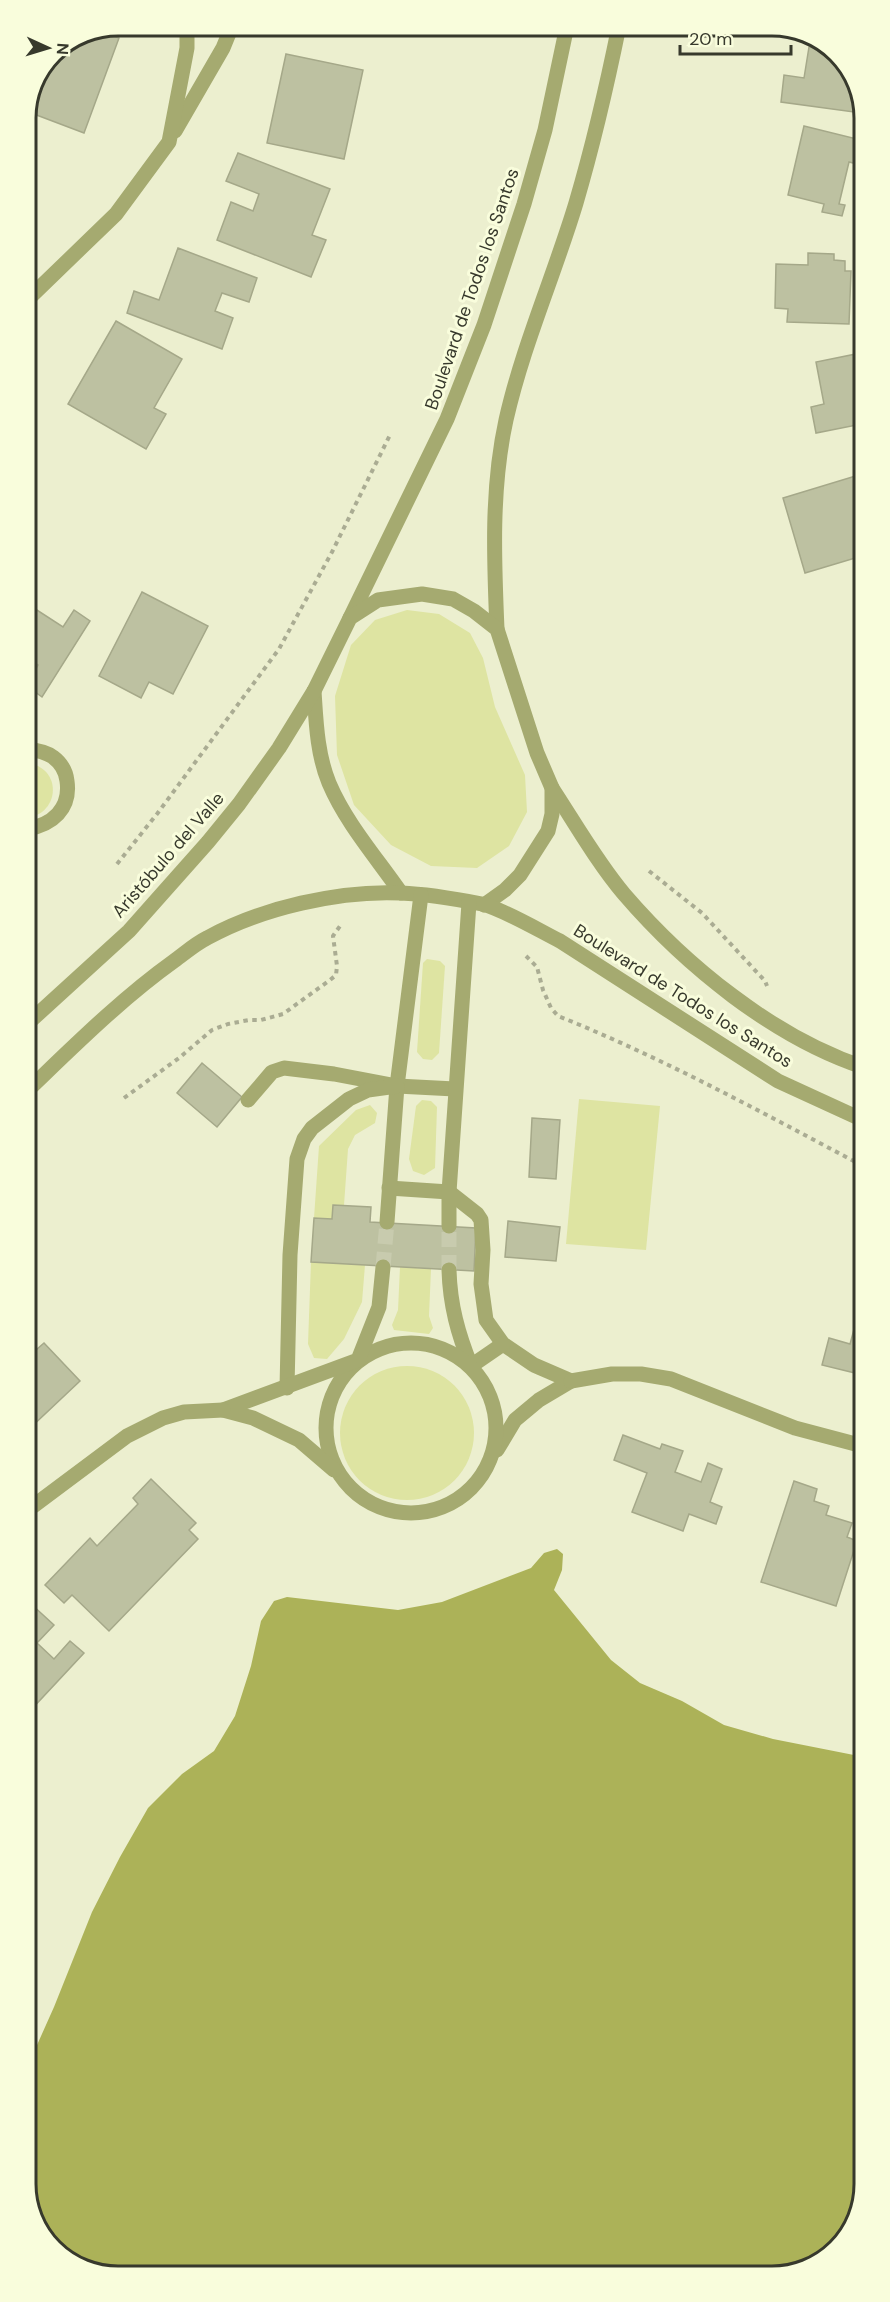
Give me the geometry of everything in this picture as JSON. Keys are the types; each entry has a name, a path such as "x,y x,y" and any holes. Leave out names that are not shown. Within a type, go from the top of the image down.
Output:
{"street":[{"path":"169,142 187,48 187,36"},
{"path":"36,291 116,214 169,142 228,36"},
{"name":"Boulevard de Todos los Santos","path":"314,691 447,419 484,325 525,204 565,36"},
{"path":"497,629 494,569 497,488 506,421 522,358 576,202 611,66 616,36"},
{"path":"350,618 378,600 422,594 453,599 474,611 497,629"},
{"name":"Boulevard de Todos los Santos","path":"497,629 537,753 552,788 624,894 708,977 767,1019 811,1045 854,1063"},
{"path":"314,691 318,740 329,782 347,816 401,892"},
{"name":"Aristóbulo del Valle","path":"36,1016 129,931 208,842 239,804 279,748 314,691"},
{"path":"36,752 52,756 59,762 66,774 68,789 61,812 36,828"},
{"path":"449,1226 455,1089 476,904 505,890 520,875 538,849 548,831 552,814 552,788"},
{"path":"36,1082 84,1036 155,975 206,938 264,913 359,894 401,892"},
{"name":"Boulevard de Todos los Santos","path":"401,892 476,904 560,941 778,1081 854,1116"},
{"path":"387,1222 397,1086 421,895"},
{"path":"248,1100 272,1072 284,1068 334,1074 397,1086 455,1089"},
{"path":"287,1388 290,1255 297,1158 304,1139 312,1128 349,1100 368,1090 397,1086"},
{"path":"389,1188 449,1192 468,1205 481,1220 483,1250 481,1284 486,1320 503,1344 534,1365 571,1382"},
{"path":"341,1476 329,1453 326,1428 329,1403 341,1379 358,1360 379,1307 383,1267"},
{"path":"449,1270 450,1296 458,1334 471,1366 486,1386 495,1410 497,1436 490,1461"},
{"path":"36,1504 127,1436 163,1418 184,1412 223,1410 358,1360 380,1348 403,1342 428,1343 451,1352 471,1366"},
{"path":"471,1366 503,1344"},
{"path":"223,1410 253,1418 299,1440 341,1476 359,1496 381,1508 407,1513 433,1510 457,1500 477,1483 515,1420 539,1400 571,1382 612,1374 641,1374 672,1379 795,1428 854,1444"}],"path":[{"path":"117,864 157,814 279,649 332,552 390,435"},
{"path":"649,871 702,913 765,981 768,993"},
{"path":"710,1087 854,1161"}],"shaded area":[{"path":"407,610 439,614 470,633 483,658 495,707 525,775 527,812 509,846 477,868 431,866 391,845 354,805 337,755 335,696 351,645 375,620"},
{"path":"36,765 47,773 53,790 46,808 36,815"},
{"path":"427,959 440,961 445,966 439,1053 432,1060 423,1059 417,1052 423,963"},
{"path":"579,1099 660,1106 646,1250 566,1244"},
{"path":"422,1100 431,1101 437,1107 435,1168 424,1175 413,1171 409,1159 416,1106"},
{"path":"370,1105 377,1113 375,1123 355,1135 348,1149 344,1205 333,1205 332,1219 314,1218 319,1146 356,1110"},
{"path":"311,1262 365,1265 362,1302 344,1339 327,1359 314,1358 308,1344"},
{"path":"400,1267 431,1269 429,1316 433,1328 429,1334 394,1330 392,1325 398,1310"},
{"path":"407,1366 433,1371 454,1386 469,1407 474,1433 469,1459 454,1480 433,1495 407,1500 381,1495 360,1480 345,1459 340,1433 345,1407 360,1386 381,1371"},
{"path":"557,1549 563,1554 562,1570 554,1590 611,1660 640,1683 682,1701 724,1725 773,1739 854,1755 854,2184 848,2216 840,2230 822,2249 808,2258 772,2266 112,2266 86,2260 68,2249 47,2225 38,2200 36,2047 92,1912 148,1808 182,1774 214,1751 235,1716 251,1666 261,1621 274,1601 287,1597 398,1610 442,1602 531,1568 544,1553"}],"building":[{"path":"114,36 119,38 84,133 36,115 39,97 47,78 78,78 78,47 92,40"},
{"path":"809,47 822,53 840,72 850,92 853,112 781,102 784,75 804,78"},
{"path":"286,54 363,70 344,159 267,143"},
{"path":"804,126 854,138 854,163 849,162 839,204 845,205 842,216 822,212 824,204 788,195"},
{"path":"238,153 330,189 312,235 326,240 311,277 217,240 231,202 253,211 259,194 226,181"},
{"path":"178,248 257,278 249,302 222,293 215,311 233,318 222,349 127,313 134,291 159,300"},
{"path":"808,253 834,254 834,260 845,261 845,271 851,271 849,324 787,322 788,309 775,308 776,264 808,265"},
{"path":"116,321 182,359 154,408 166,414 146,449 68,404"},
{"path":"854,354 854,426 816,433 811,407 824,404 816,362"},
{"path":"854,476 854,558 805,573 783,498"},
{"path":"142,592 208,626 173,694 149,682 141,698 99,676"},
{"path":"36,609 63,627 74,610 90,621 42,697 36,693 38,665 36,664"},
{"path":"202,1063 242,1097 217,1127 177,1093"},
{"path":"532,1118 560,1120 556,1179 529,1177"},
{"path":"333,1205 371,1207 370,1222 476,1228 474,1271 311,1262 314,1218 332,1219"},
{"path":"508,1221 560,1227 556,1261 505,1257"},
{"path":"854,1330 854,1373 822,1365 829,1338 850,1344"},
{"path":"44,1343 80,1381 36,1422 36,1350"},
{"path":"623,1435 660,1449 662,1444 683,1451 675,1472 701,1482 708,1463 722,1469 710,1502 722,1507 716,1524 689,1514 683,1531 632,1512 647,1473 614,1460"},
{"path":"151,1479 196,1523 189,1530 198,1539 109,1631 72,1595 64,1603 45,1585 90,1538 97,1546 138,1504 133,1498"},
{"path":"794,1481 817,1489 814,1501 829,1506 826,1515 852,1523 847,1537 854,1540 854,1550 836,1606 761,1582"},
{"path":"36,1608 54,1625 37,1643 54,1659 70,1641 84,1653 36,1704"}],"tunnel":[{"path":"383,1267 387,1222"},
{"path":"449,1226 449,1270"}]}
